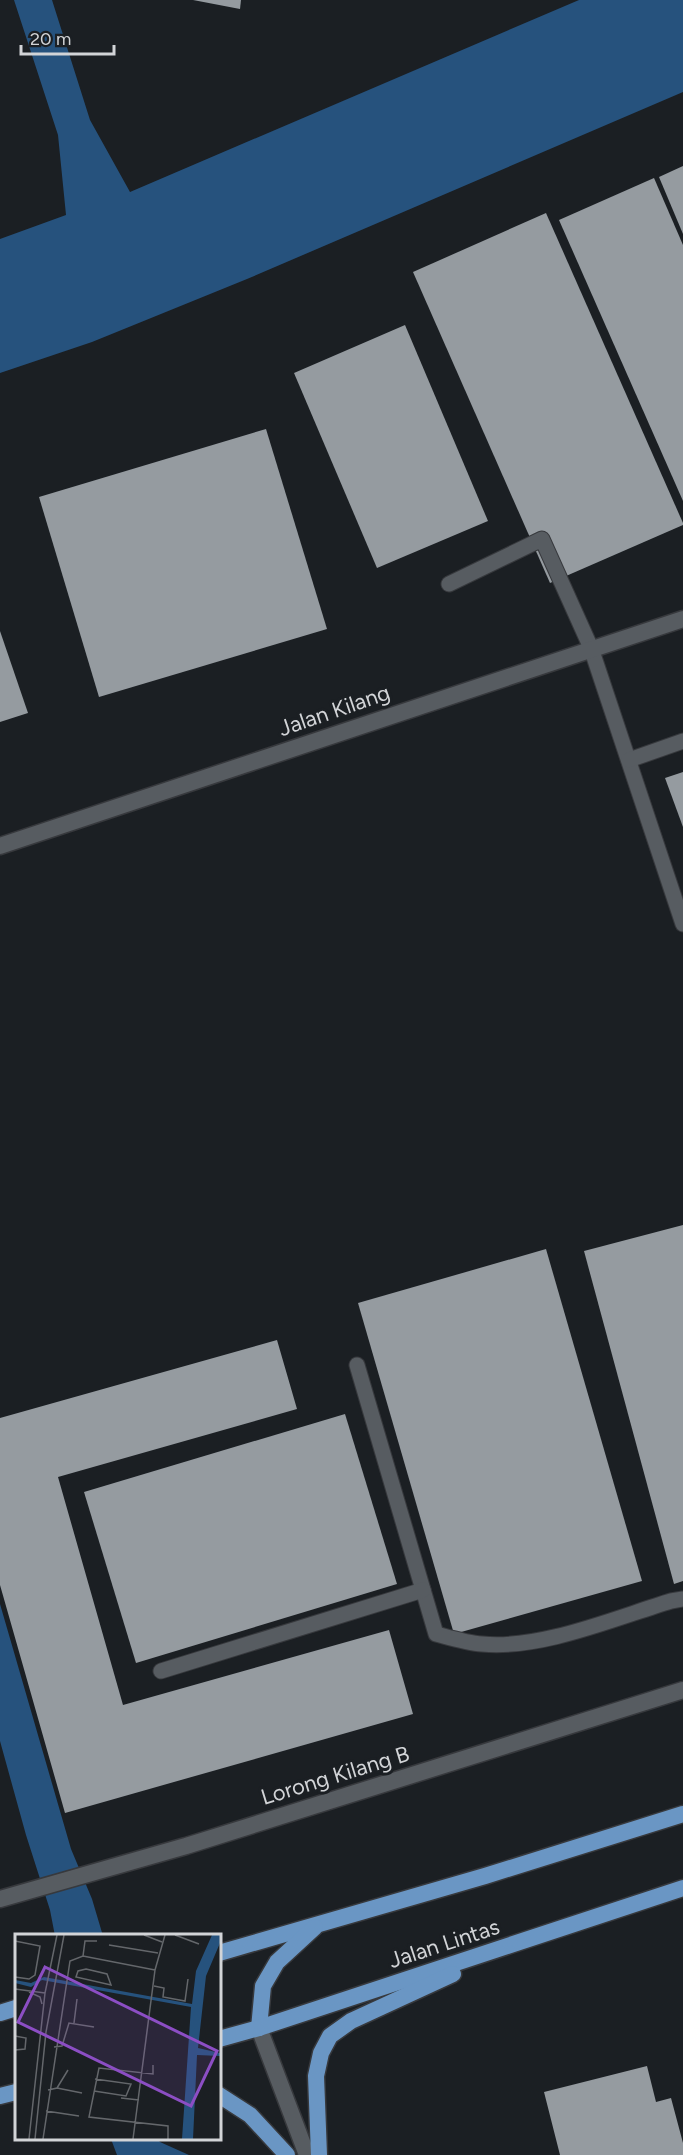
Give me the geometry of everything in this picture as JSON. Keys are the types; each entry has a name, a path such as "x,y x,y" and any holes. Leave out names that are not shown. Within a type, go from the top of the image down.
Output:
{"highway":[{"path":"220,1953 496,1872 683,1814"},
{"name":"Jalan Lintas","path":"220,2039 260,2028 683,1888"},
{"path":"260,2028 263,1986 277,1962 318,1924"},
{"path":"319,2155 316,2076 321,2054 330,2036 351,2021 530,1939"},
{"path":"0,2013 15,2008"},
{"path":"0,2096 15,2092"},
{"path":"220,2096 250,2115 287,2155"}],"street":[{"name":"Jalan Kilang","path":"0,846 683,618"},
{"name":"Lorong Kilang B","path":"0,1899 186,1846 683,1690"},
{"path":"260,2028 307,2155"}],"lane":[{"path":"449,584 542,539 591,648 683,924"},
{"path":"628,760 683,741"},
{"path":"357,1365 436,1634 481,1644 513,1644 559,1635 671,1600 683,1599"},
{"path":"161,1671 423,1590"}],"water":[{"path":"14,0 52,0 90,120 130,192 579,0 683,0 683,92 247,279 92,342 0,373 0,239 66,215 58,135"},
{"path":"0,1604 71,1849 92,1899 102,1934 55,1934 50,1910 0,1741"},
{"path":"111,2140 158,2140 189,2155 117,2155"}],"building":[{"path":"193,0 241,0 240,9"},
{"path":"683,166 683,234 659,177"},
{"path":"654,178 683,245 683,501 559,220"},
{"path":"546,213 683,523 683,525 550,583 413,272"},
{"path":"405,325 488,521 377,568 294,373"},
{"path":"266,429 327,629 99,697 39,497"},
{"path":"0,631 28,713 0,722"},
{"path":"683,772 683,827 665,778"},
{"path":"683,1225 683,1581 674,1584 584,1251"},
{"path":"546,1249 642,1581 454,1634 358,1303"},
{"path":"277,1340 297,1409 58,1477 123,1705 389,1630 413,1714 65,1813 0,1585 0,1418"},
{"path":"345,1414 397,1584 136,1663 84,1492"},
{"path":"647,2066 656,2102 671,2098 683,2143 683,2155 560,2155 544,2092"}]}
